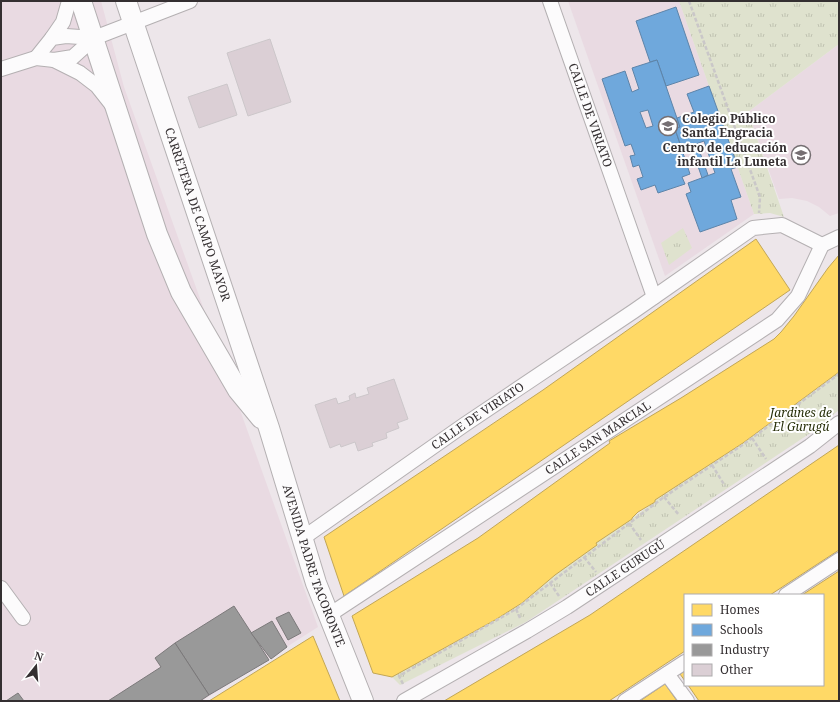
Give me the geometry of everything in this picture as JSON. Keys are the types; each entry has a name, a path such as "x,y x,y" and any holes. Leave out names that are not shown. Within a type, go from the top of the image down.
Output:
{"main road":[{"path":"81,1 157,234 181,292 238,390 269,428"},
{"name":"CARRETERA DE CAMPO MAYOR","path":"126,1 269,428"},
{"name":"AVENIDA PADRE TACORONTE","path":"269,428 316,583 363,701"}],"street":[{"path":"36,58 63,22 69,1"},
{"path":"1,69 36,58 54,60 73,57 94,38 190,1"},
{"name":"CALLE DE VIRIATO","path":"550,1 654,297"},
{"path":"52,38 66,36 94,38"},
{"path":"54,60 80,73 96,86 117,111"},
{"name":"CALLE DE VIRIATO","path":"303,538 464,425 654,297 753,228 782,225 822,244"},
{"path":"822,244 839,237"},
{"name":"CALLE SAN MARCIAL","path":"329,615 777,320 798,296 822,244"},
{"name":"CALLE GURUGÚ","path":"406,699 560,611 810,446 839,423"},
{"path":"788,594 839,560"},
{"path":"1,588 23,618"},
{"path":"624,701 684,663"},
{"path":"667,674 687,701"}],"path":[{"path":"689,1 760,197 759,211 753,228"},
{"path":"406,699 399,676 516,609 664,497 752,438 839,374"},
{"path":"791,410 803,426"},
{"path":"752,438 763,454"},
{"path":"712,465 721,479"},
{"path":"664,497 687,527"},
{"path":"629,523 650,552"}],"shaded area":[{"path":"1,1 101,1 124,87 318,627 202,701 1,701"},
{"name":"Colegio Público Santa Engracia","path":"568,1 679,1 709,86 754,214 665,276"},
{"name":"Centro de educación infantil La Luneta","path":"839,44 839,213 830,216 819,207 807,201 792,198 779,199 748,112"}],"green space":[{"path":"679,1 839,1 839,44 748,112 784,217 770,213 754,214"},
{"path":"683,228 692,248 669,265 661,243"},
{"name":"Jardines de El Gurugú","path":"839,372 839,410 812,432 526,622 400,685 392,677 522,603 555,575 597,545 596,543 655,502 655,500 703,469"}],"building: Homes":[{"path":"756,239 790,290 344,596 324,537 543,390"},
{"path":"839,255 839,372 743,443 638,512 632,519 596,543 597,545 555,575 522,603 495,620 392,677 373,673 352,616 478,538 610,443 609,441 681,398 774,339 794,316"},
{"path":"839,445 839,550 772,594 684,594 684,652 609,701 444,701 590,615"},
{"path":"839,571 839,701 699,701 689,686 824,686 824,594 804,594"},
{"path":"313,636 340,701 209,701"},
{"path":"684,672 684,680 680,674"},
{"path":"665,684 677,701 640,701"}],"building: Schools":[{"path":"676,7 699,75 666,86 657,60 650,62 636,21"},
{"path":"657,60 680,127 675,129 690,174 682,177 685,184 658,193 655,185 641,190 637,179 643,177 639,165 633,167 630,156 635,155 631,144 625,146 602,79 625,71 632,92 639,89 632,68","holes":["648,110 653,126 646,128 640,112"]},
{"path":"709,86 738,167 731,169 741,197 731,200 737,219 700,232 686,194 691,192 688,183 715,173 704,141 682,149 675,129 680,127 677,118 694,112 687,94"},
{"path":"697,144 708,175 702,178 691,146"}],"building: Industry":[{"path":"234,606 269,660 209,695 175,643"},
{"path":"289,612 301,633 288,640 276,618"},
{"path":"272,621 287,647 271,659 251,633"},
{"path":"175,643 209,695 200,701 108,701 161,667 155,658"},
{"path":"18,693 24,701 6,701"}],"building: Other":[{"path":"270,39 291,102 248,116 227,53"},
{"path":"227,84 237,115 199,128 188,97"},
{"path":"394,379 408,419 397,423 399,428 386,433 387,438 372,443 373,446 358,451 355,442 341,447 340,444 330,448 315,405 336,398 338,404 350,400 349,396 355,393 356,398 369,394 367,388"}],"place":[{"name":"Colegio Público Santa Engracia","path":"668,126"},
{"name":"Centro de educación infantil La Luneta","path":"801,155"}]}
